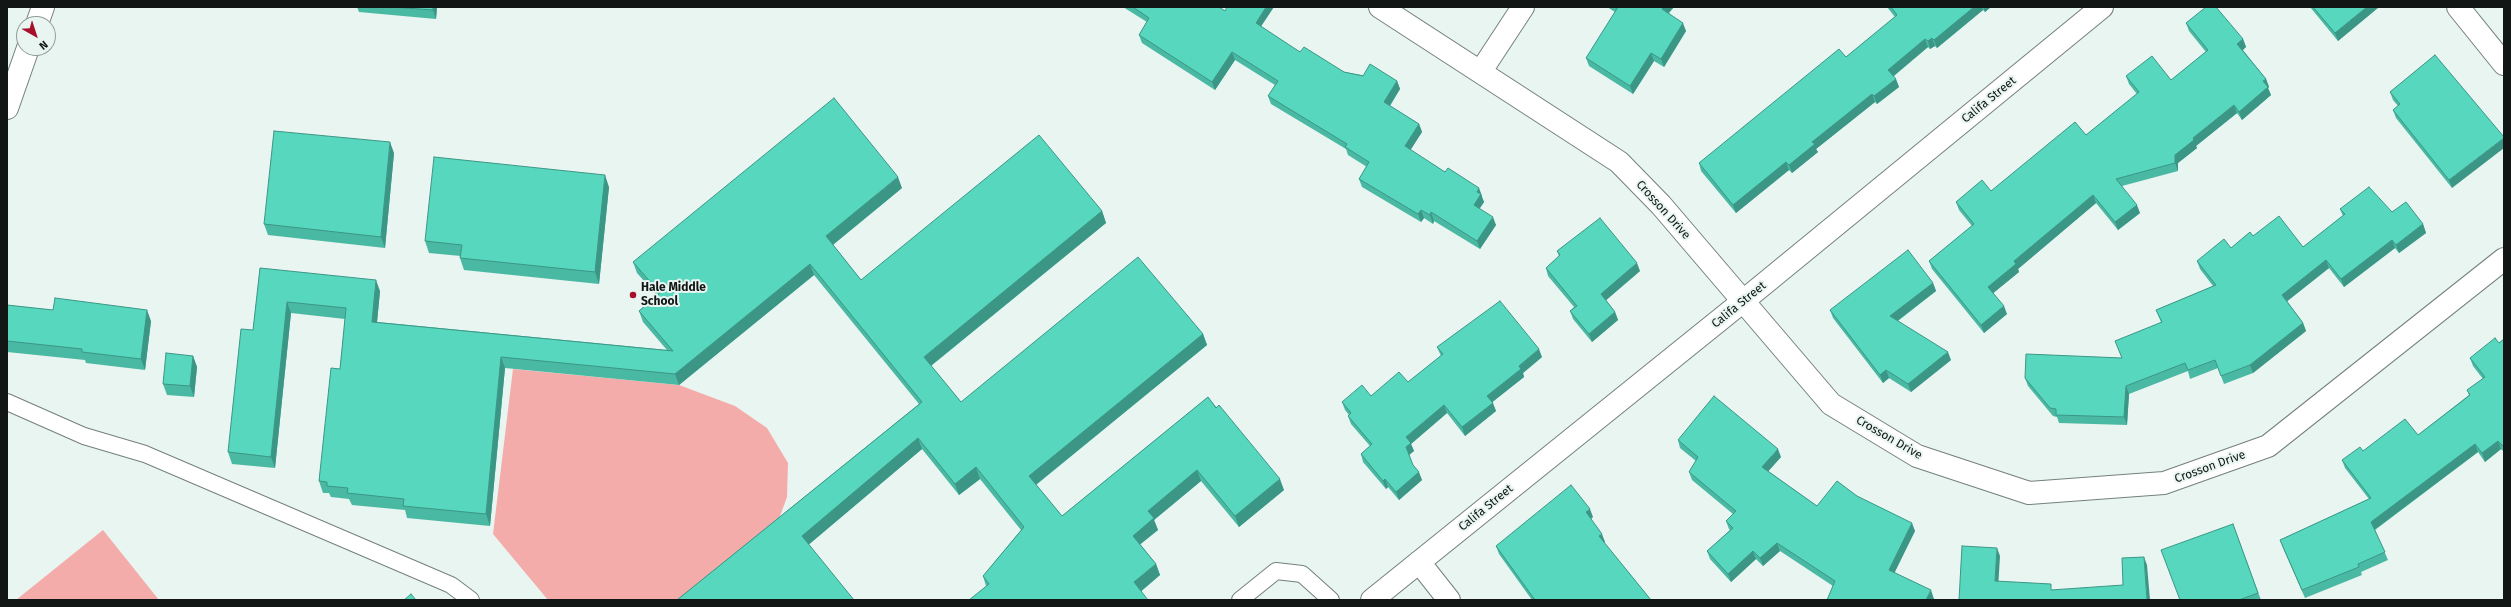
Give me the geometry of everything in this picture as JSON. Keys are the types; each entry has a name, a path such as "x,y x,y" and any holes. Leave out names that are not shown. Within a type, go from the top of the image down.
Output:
{"street":[{"name":"Crosson Drive","path":"1380,7 1481,71 1619,162 1661,205 1742,302 1831,404 1917,456 2029,493 2164,483 2268,446 2504,260"},
{"path":"1481,71 1523,7"},
{"name":"Califa Street","path":"1372,600 1742,302 2102,7"},
{"path":"2458,7 2504,64"},
{"path":"7,106 25,56"},
{"path":"1419,562 1449,600"}],"lane":[{"path":"7,402 84,436 145,454 450,585 471,600"},
{"path":"1240,600 1276,571 1302,574 1331,600"}],"shaded area":[{"path":"513,369 679,385 735,406 767,428 788,463 787,497 772,538 695,600 548,600 493,534"},
{"path":"103,530 159,600 16,600"}],"building":[{"path":"392,7 433,7 433,10"},
{"path":"1133,7 1219,7 1225,11 1227,7 1266,7 1256,23 1300,52 1304,47 1344,72 1363,76 1370,64 1397,81 1384,102 1419,124 1405,146 1445,172 1448,168 1479,188 1477,192 1481,194 1474,205 1493,217 1477,241 1431,212 1430,215 1421,210 1418,214 1359,179 1369,162 1345,147 1347,144 1268,96 1278,81 1232,52 1212,82 1139,35 1149,18"},
{"path":"1618,7 1664,7 1662,9 1683,23 1661,59 1651,53 1630,86 1586,58"},
{"path":"1891,7 1974,7 1934,40 1932,38 1928,41 1925,39 1888,70 1896,79 1874,96 1872,94 1812,142 1815,144 1789,165 1786,162 1733,205 1699,163 1839,49 1846,57 1897,15"},
{"path":"2206,7 2216,7 2243,39 2237,44 2266,79 2263,81 2268,87 2239,112 2234,105 2193,138 2194,140 2175,155 2175,163 2116,179 2137,205 2115,222 2093,195 2014,261 2016,264 1988,287 2004,306 1981,325 1929,261 1974,224 1956,202 1982,180 1991,191 2075,122 2086,135 2139,92 2126,76 2152,56 2171,80 2208,50 2186,23"},
{"path":"2313,7 2367,7 2335,33"},
{"path":"2435,55 2504,137 2449,180 2393,110 2400,104 2390,92"},
{"path":"834,98 898,177 826,236 861,280 1039,135 1102,211 924,357 961,402 1138,257 1203,334 1029,476 1062,516 1208,397 1216,408 1219,405 1280,479 1235,516 1197,470 1148,511 1154,518 1133,536 1156,564 1134,582 1148,600 969,600 989,584 983,576 1024,527 976,467 955,484 918,438 802,536 854,600 677,600 922,402 810,264 675,374 501,357 486,514 403,506 404,499 347,493 348,488 327,486 327,482 319,481 331,368 340,369 346,308 287,302 271,457 228,452 241,329 253,330 260,268 376,280 372,322 673,351 639,311 660,293 633,262"},
{"path":"274,131 390,142 381,237 264,224"},
{"path":"434,157 605,175 595,272 460,258 462,245 425,241"},
{"path":"2369,187 2392,212 2406,202 2423,224 2396,245 2392,240 2341,279 2326,260 2282,295 2303,323 2250,365 2221,376 2215,360 2188,370 2185,363 2126,386 2124,417 2056,415 2056,409 2050,408 2025,378 2026,354 2122,358 2115,341 2162,322 2156,310 2216,285 2197,261 2224,239 2231,248 2250,232 2253,236 2279,216 2303,247 2345,214 2340,209"},
{"path":"1600,218 1637,263 1601,294 1615,312 1589,334 1570,311 1577,306 1546,268 1560,255 1557,251"},
{"path":"1908,250 1933,283 1890,316 1948,352 1908,384 1886,370 1880,375 1830,310"},
{"path":"55,298 147,310 141,359 82,352 82,349 7,341 7,305 53,310"},
{"path":"1500,301 1539,349 1519,366 1521,369 1487,396 1493,403 1462,427 1444,405 1406,437 1411,443 1406,447 1413,465 1419,472 1396,492 1385,479 1383,481 1361,454 1372,444 1348,416 1351,413 1342,402 1362,385 1371,396 1399,372 1408,382 1443,354 1437,347"},
{"path":"2495,338 2499,343 2504,339 2504,447 2498,441 2482,453 2475,444 2371,522 2385,552 2358,564 2359,567 2302,590 2280,540 2371,498 2342,460 2360,447 2363,451 2405,419 2418,435 2470,395 2467,390 2485,377 2470,358"},
{"path":"166,353 193,356 190,386 163,384"},
{"path":"1714,396 1778,449 1762,467 1817,506 1837,481 1857,496 1912,523 1889,570 1931,590 1926,600 1827,600 1835,581 1777,543 1760,558 1753,551 1728,574 1707,551 1733,528 1726,521 1736,511 1689,472 1698,457 1678,440"},
{"path":"1571,485 1590,509 1586,512 1602,534 1599,536 1651,600 1535,600 1496,546"},
{"path":"2233,524 2258,593 2239,600 2180,600 2161,550"},
{"path":"1962,546 1997,548 1995,581 2051,584 2051,590 2123,585 2122,558 2144,557 2147,600 1959,600"},
{"path":"411,594 416,600 404,600"}],"place":[{"name":"Hale Middle School","path":"633,295"}]}
